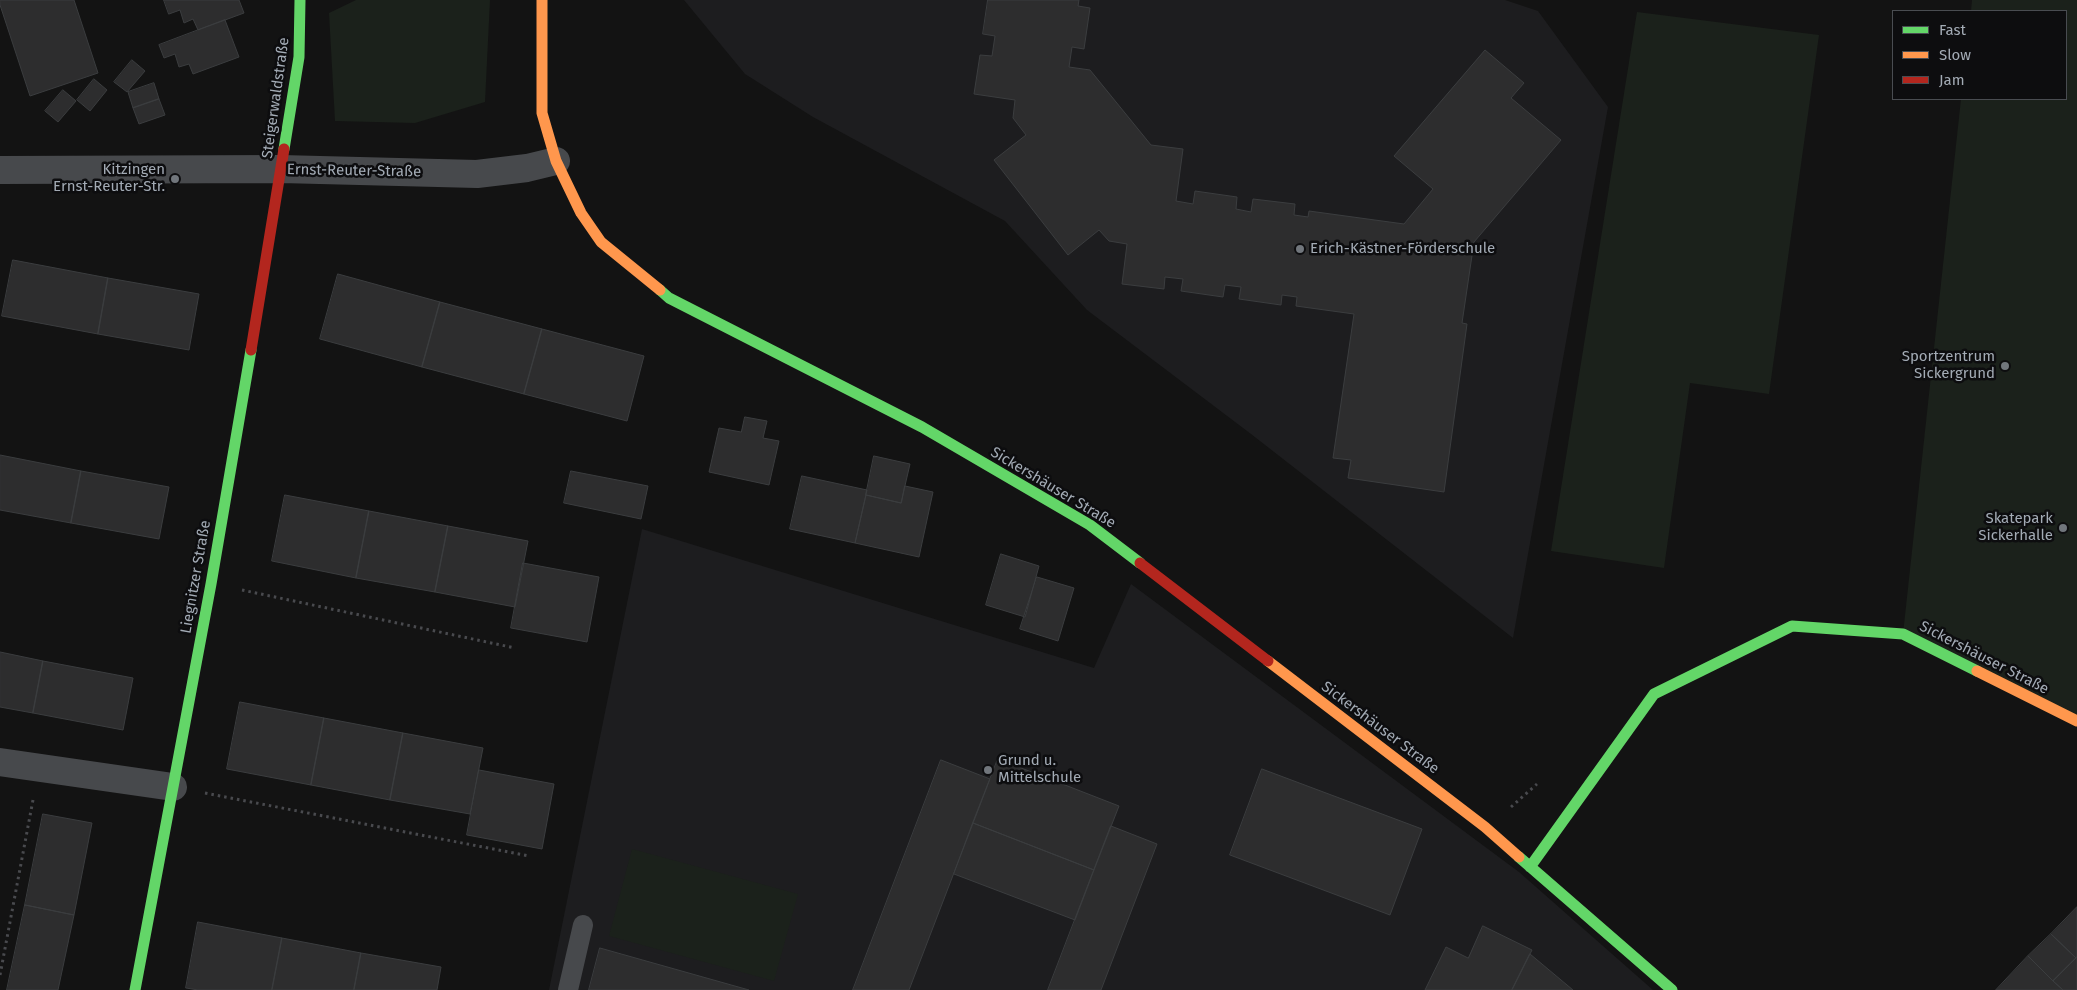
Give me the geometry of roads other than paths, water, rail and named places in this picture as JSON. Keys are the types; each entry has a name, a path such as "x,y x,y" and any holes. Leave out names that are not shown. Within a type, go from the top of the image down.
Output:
{"street":[{"name":"Steigerwaldstraße","path":"281,169 299,57 300,0"},
{"name":"Sickershäuser Straße","path":"542,0 542,113 556,161 581,213 601,242 669,298 922,428 1090,525 1477,821 1672,990"},
{"name":"Ernst-Reuter-Straße","path":"0,170 281,169 477,174 527,168 556,161"},
{"name":"Liegnitzer Straße","path":"135,990 210,584 281,169"},
{"name":"Sickershäuser Straße","path":"1530,867 1654,694 1792,626 1903,634 2077,721"},
{"path":"0,762 173,787"}],"lane":[{"path":"568,990 583,925"}],"place":[{"name":"Kitzingen Ernst-Reuter-Str.","path":"175,179"},
{"name":"Erich-Kästner-Förderschule","path":"1300,249"},
{"name":"Sportzentrum Sickergrund","path":"2005,366"},
{"name":"Skatepark Sickerhalle","path":"2063,528"},
{"name":"Grund u. Mittelschule","path":"988,770"}]}
